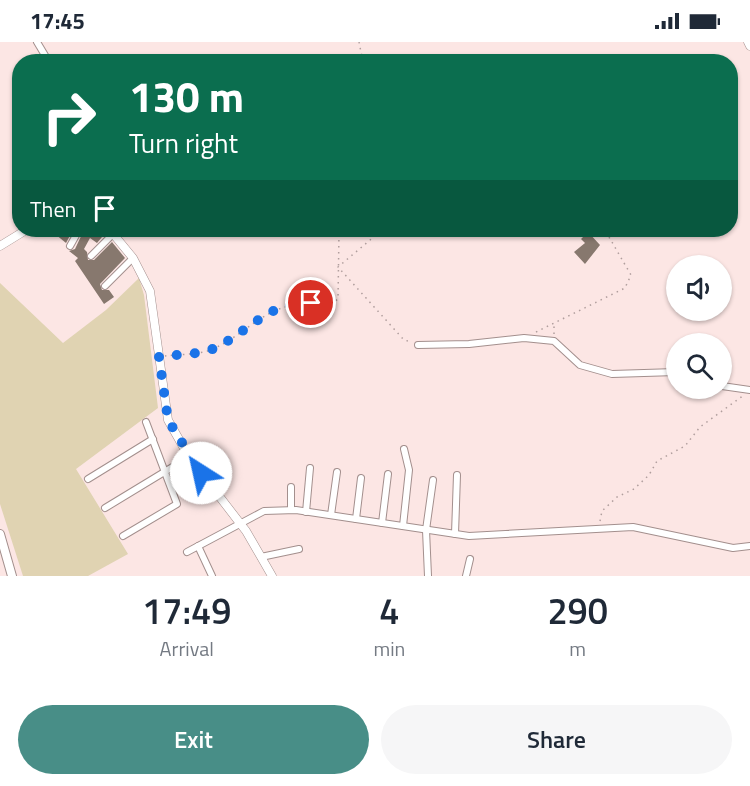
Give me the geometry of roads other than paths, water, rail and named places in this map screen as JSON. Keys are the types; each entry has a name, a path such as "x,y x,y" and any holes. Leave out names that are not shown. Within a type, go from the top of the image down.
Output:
{"main road":[{"path":"0,534 12,576"}],"street":[{"path":"0,246 15,237"},
{"path":"70,246 75,237"},
{"path":"91,256 107,237"},
{"path":"115,237 133,258 150,291 168,420 189,457 240,523 272,576"},
{"path":"105,286 133,258"},
{"path":"418,345 469,344 524,338 554,341 580,365 612,374 666,372"},
{"path":"732,388 750,391"},
{"path":"123,536 177,504 146,422"},
{"path":"88,479 153,439"},
{"path":"403,526 409,470 404,449"},
{"path":"105,508 189,457"},
{"path":"306,512 310,468"},
{"path":"331,516 337,472"},
{"path":"382,523 388,474"},
{"path":"455,534 458,475"},
{"path":"356,519 361,478"},
{"path":"428,576 426,530 433,480"},
{"path":"291,487 291,510"},
{"path":"187,552 264,511 291,510 469,536 633,527 733,548 750,546"},
{"path":"198,546 212,576"},
{"path":"261,557 299,549"},
{"path":"466,576 470,559"}]}
